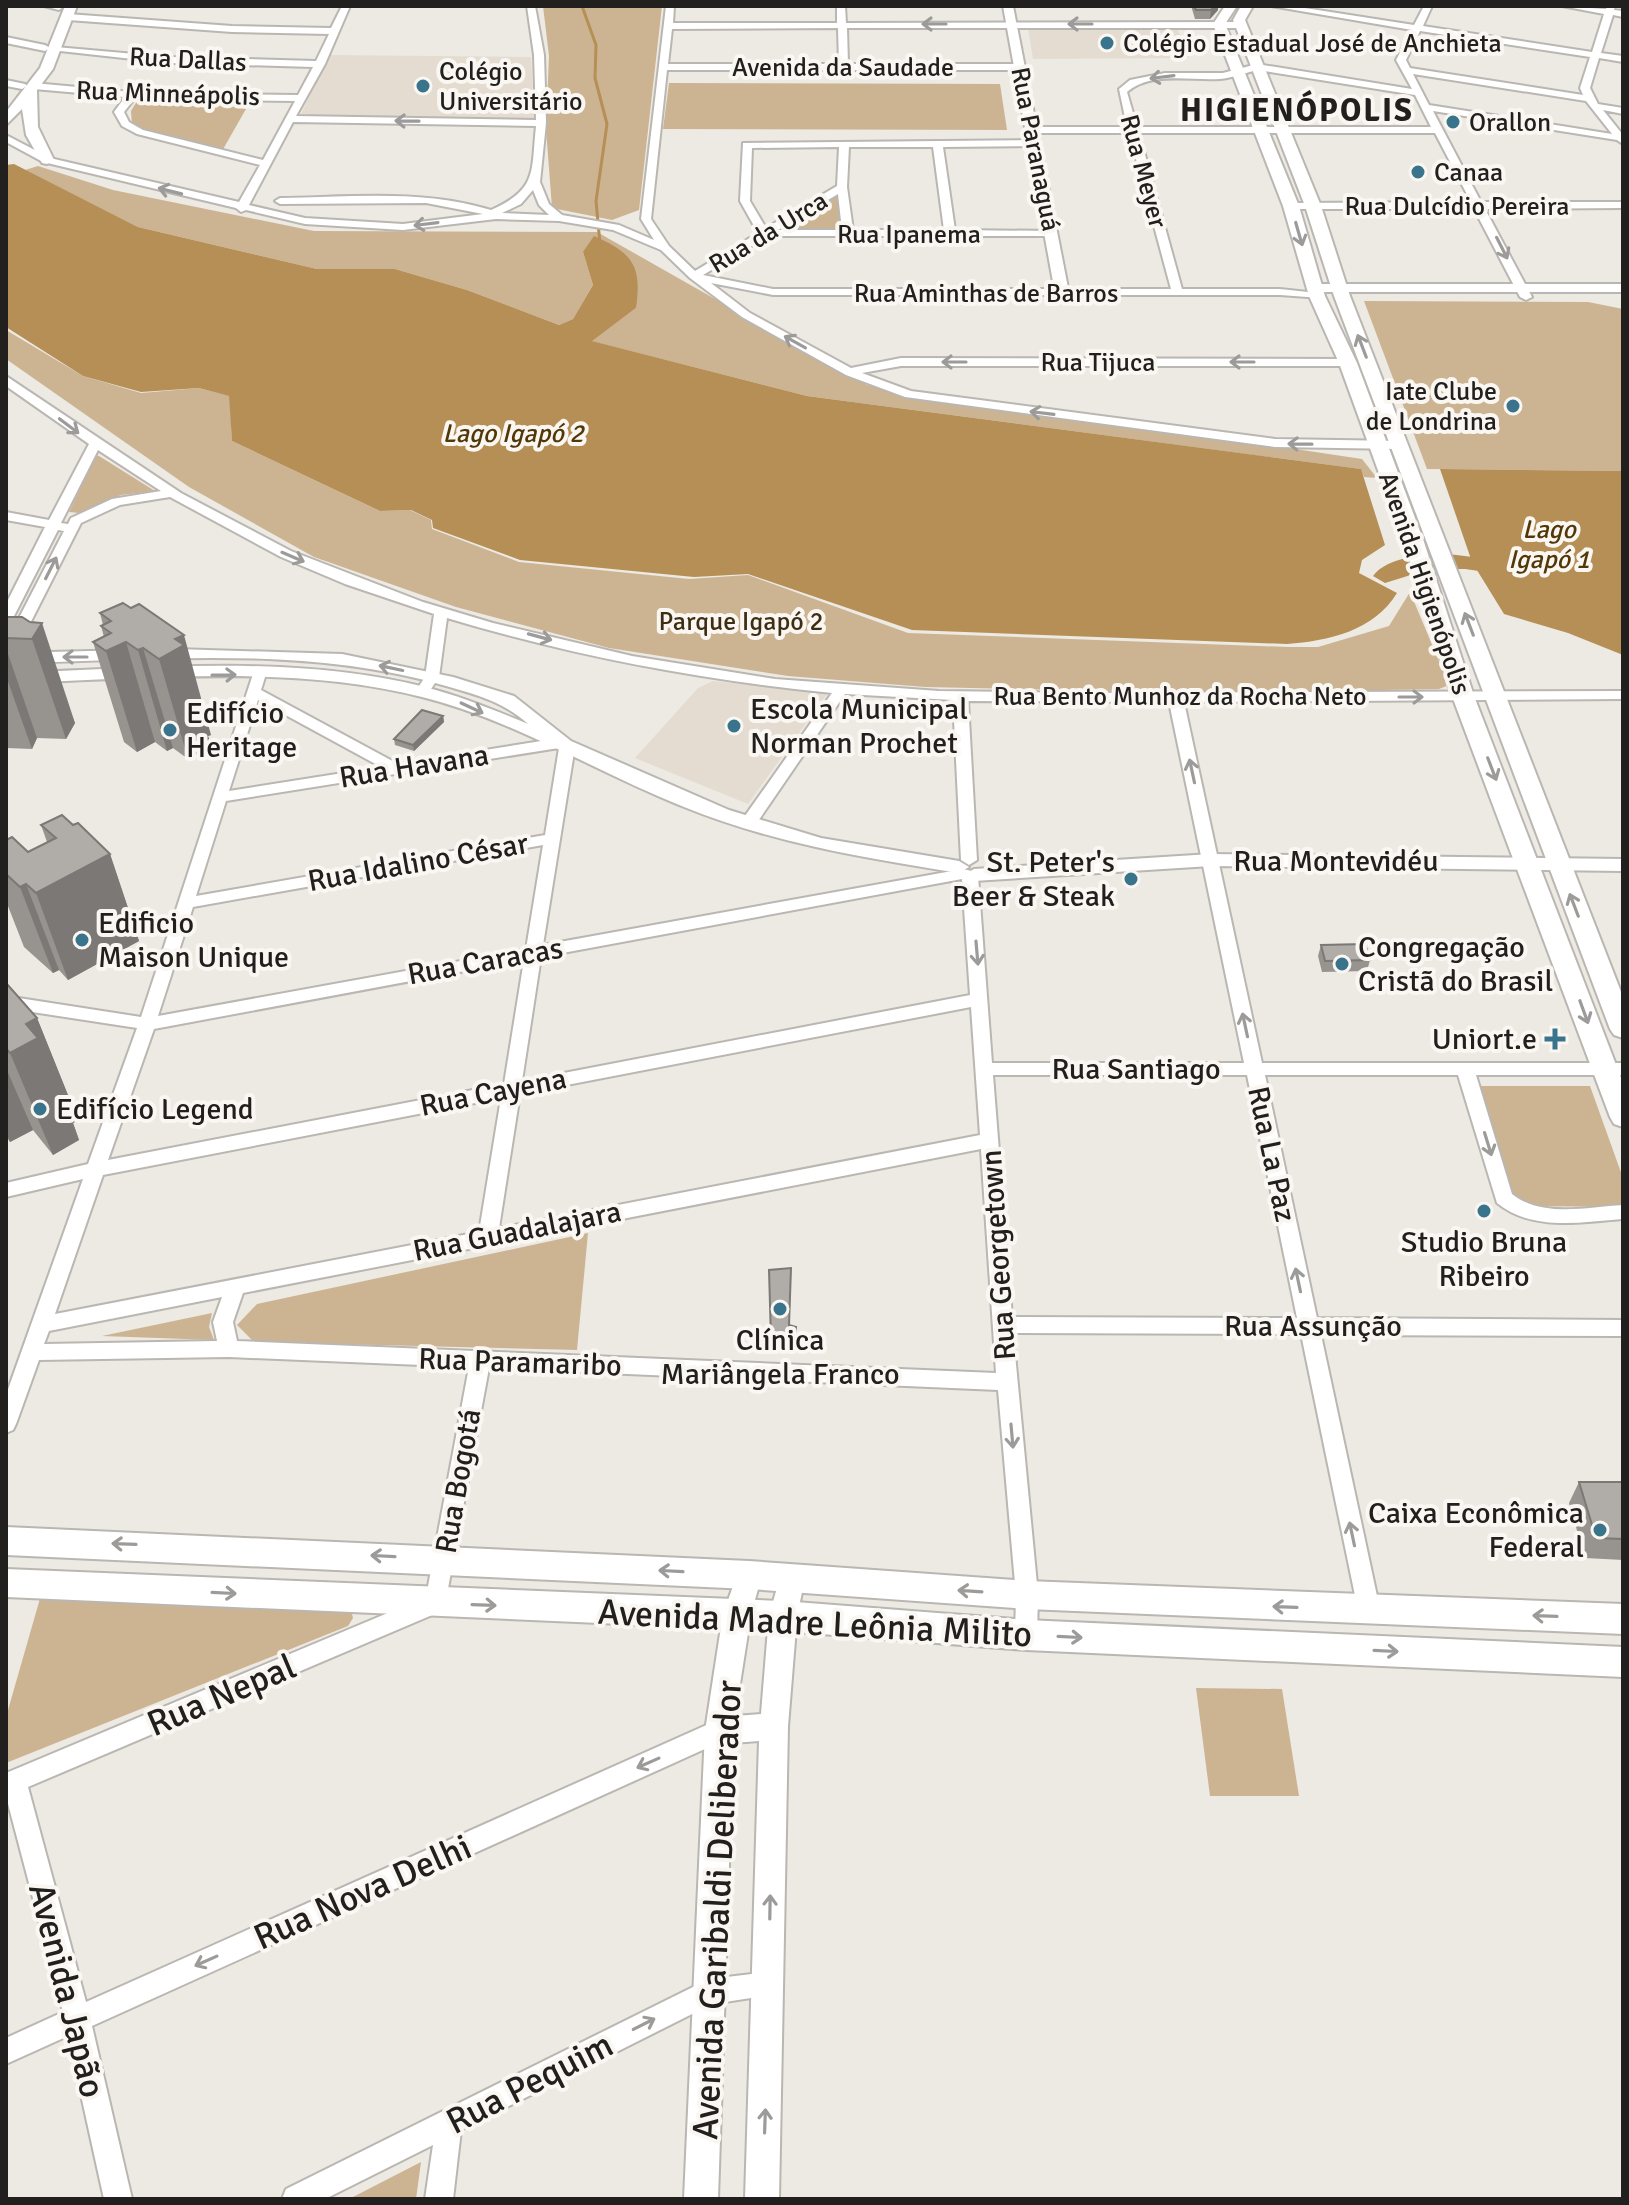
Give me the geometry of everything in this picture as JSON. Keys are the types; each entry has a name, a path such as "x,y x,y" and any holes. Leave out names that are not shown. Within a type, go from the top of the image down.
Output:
{"main road":[{"path":"1219,24 1231,6"},
{"path":"1241,25 1239,20 1247,6"},
{"path":"6,121 50,49 61,8"},
{"name":"Avenida Higienópolis","path":"1219,24 1291,206 1315,292 1348,363 1427,578 1463,696 1528,863 1614,1069 1623,1117"},
{"name":"Avenida Higienópolis","path":"1241,25 1313,206 1341,292 1623,1029"},
{"path":"6,95 29,87"},
{"path":"29,87 28,127 34,144 47,160"},
{"name":"Avenida Madre Leônia Milito","path":"6,1541 749,1575 1027,1595 1623,1619"},
{"name":"Avenida Madre Leônia Milito","path":"6,1583 783,1616 1026,1635 1623,1662"}],"street":[{"path":"241,209 320,64 346,6"},
{"path":"531,6 539,55 541,123 535,182 544,205 565,219"},
{"path":"670,6 646,219 665,248 694,276 746,315 850,372 909,394 1275,443 1401,445"},
{"path":"841,6 844,68"},
{"name":"Rua Paranaguá","path":"1008,6 1062,293"},
{"path":"1275,6 1623,59"},
{"path":"1428,6 1401,60 1524,292"},
{"path":"1566,6 1610,9 1623,14"},
{"path":"61,8 232,29 333,31"},
{"path":"1610,9 1585,88 1594,106 1622,139"},
{"path":"669,26 1184,20 1241,25"},
{"name":"Rua Dallas","path":"6,40 50,49 169,60 320,64"},
{"name":"Avenida da Saudade","path":"665,67 1020,67"},
{"path":"1257,67 1418,93"},
{"name":"Rua Meyer","path":"1178,293 1122,91 1133,82 1165,76 1223,76 1257,67"},
{"path":"1406,70 1623,112"},
{"name":"Rua Minneápolis","path":"6,83 132,95 302,98"},
{"path":"132,95 119,112 125,124 140,132 268,164"},
{"path":"1425,107 1622,139"},
{"path":"289,119 541,123"},
{"path":"764,233 745,201 747,145 937,143 1133,130 1436,130"},
{"path":"6,138 47,160 241,209 348,226 403,227 472,219 565,219 614,227 665,248"},
{"path":"844,143 842,187 848,234"},
{"path":"937,143 950,233"},
{"path":"472,219 517,202 535,182"},
{"name":"Rua da Urca","path":"694,276 842,187"},
{"path":"280,201 426,200 492,214"},
{"name":"Rua Dulcídio Pereira","path":"1291,206 1623,205"},
{"path":"614,227 646,219"},
{"name":"Rua Ipanema","path":"764,233 1053,234"},
{"name":"Rua Aminthas de Barros","path":"694,276 773,292 1524,292 1623,288"},
{"path":"746,315 773,292"},
{"name":"Rua Aminthas de Barros","path":"1524,292 1623,297"},
{"name":"Rua Tijuca","path":"850,372 901,362 1348,363"},
{"name":"Rua Bento Munhoz da Rocha Neto","path":"6,380 94,445 288,555 441,612 580,648 706,671 841,690 960,696 1497,697"},
{"path":"6,618 94,445"},
{"path":"175,492 117,502 89,514 71,528 6,658 319,658 366,662 427,684"},
{"path":"6,516 71,528"},
{"path":"427,684 441,612"},
{"path":"6,678 256,683 330,676 427,684"},
{"path":"256,683 394,768"},
{"path":"6,1424 44,1324 147,1024 256,683"},
{"name":"Rua Montevidéu","path":"427,684 458,702 564,745 670,795 748,823 820,843 969,869 1211,860 1623,865"},
{"path":"748,823 841,690"},
{"path":"1497,697 1623,695"},
{"name":"Rua Georgetown","path":"960,696 969,869 1007,1382 1027,1595 1026,1635"},
{"name":"Rua La Paz","path":"1176,698 1369,1610"},
{"path":"488,1236 554,838 564,745"},
{"name":"Rua Havana","path":"221,797 394,768 564,745"},
{"name":"Rua Idalino César","path":"186,903 554,838"},
{"name":"Rua Caracas","path":"6,1002 147,1024 535,951 828,901 969,869"},
{"name":"Rua Cayena","path":"6,1190 98,1169 981,999"},
{"name":"Rua Santiago","path":"985,1069 1614,1069"},
{"path":"1465,1069 1504,1198 1515,1209 1531,1214 1623,1212"},
{"name":"Rua Guadalajara","path":"44,1324 990,1140"},
{"path":"229,1349 223,1322 235,1289"},
{"name":"Rua Assunção","path":"1004,1325 1623,1328"},
{"name":"Rua Paramaribo","path":"34,1352 229,1349 1007,1382"},
{"name":"Rua Bogotá","path":"436,1603 480,1360"},
{"name":"Avenida Garibaldi Deliberador","path":"701,2199 719,1731 737,1614 749,1575"},
{"name":"Avenida Garibaldi Deliberador","path":"762,2199 774,1726 783,1616 792,1578"},
{"name":"Rua Nepal","path":"10,1783 436,1603"},
{"path":"719,1731 774,1726"},
{"name":"Rua Nova Delhi","path":"6,2051 719,1731"},
{"name":"Avenida Japão","path":"10,1783 77,2018 118,2199"},
{"name":"Rua Pequim","path":"296,2199 710,1992 768,1985"},
{"path":"439,2199 449,2122"}],"shaded area":[{"name":"Colégio Estadual José de Anchieta","path":"1177,27 1189,58 1033,59 1028,28"},
{"name":"Colégio Universitário","path":"329,55 531,57 534,119 300,116"},
{"name":"Escola Municipal Norman Prochet","path":"713,681 828,693 748,804 635,758 698,688"}],"green space":[{"path":"543,6 662,6 639,210 612,220 552,208 546,129 549,56"},
{"path":"669,83 1000,84 1007,130 663,129"},
{"path":"139,98 250,102 222,151 143,131 132,125 131,111"},
{"path":"38,166 113,190 314,231 597,232 867,385 1362,459 1377,478 1364,477 1360,469 807,396 591,341 636,308 583,252 593,285 573,319 559,325 467,290 395,269 317,269 138,227 25,170"},
{"path":"839,192 846,232 777,229"},
{"name":"Iate Clube de Londrina","path":"1364,301 1588,302 1623,309 1623,471 1427,469"},
{"name":"Parque Igapó 2","path":"6,330 83,376 141,393 199,388 230,396 232,441 380,511 410,510 431,520 432,529 519,562 689,579 748,575 908,633 1288,647 1318,647 1389,626 1410,592 1449,685 1439,689 1211,693 925,687 788,676 609,648 456,607 314,557 189,487 6,359"},
{"path":"96,455 155,491 121,495 79,513 69,512"},
{"path":"1479,1086 1590,1086 1623,1178 1623,1207 1516,1206"},
{"path":"588,1233 577,1350 254,1342 237,1325 257,1304"},
{"path":"212,1313 209,1327 214,1340 102,1336"},
{"path":"41,1595 351,1610 353,1618 348,1626 6,1763 6,1717"},
{"path":"1196,1688 1282,1689 1299,1796 1210,1796"},
{"path":"421,2162 416,2199 349,2199"}],"water":[{"name":"Lago Igapó 2","path":"14,164 138,227 317,269 395,269 467,290 559,325 573,319 593,285 583,252 594,236 626,255 636,271 638,294 636,308 592,341 807,396 1361,469 1385,545 1362,560 1359,573 1397,593 1376,617 1349,632 1287,644 912,630 748,574 694,577 520,560 433,528 432,520 411,510 380,511 232,441 229,396 199,388 141,392 83,376 6,327 6,165"},
{"name":"Lago Igapó 1","path":"1440,469 1623,471 1623,655 1568,633 1504,614 1472,562"}],"building":[{"path":"1194,6 1215,6 1211,10 1196,10"},
{"path":"123,603 131,608 139,604 184,635 175,639 184,645 159,659 143,648 138,650 126,642 106,651 93,642 111,633 101,626 111,621 100,613"},
{"path":"6,617 22,617 30,622 42,623 32,639 6,638"},
{"path":"422,710 443,716 413,745 394,739"},
{"path":"62,815 73,825 78,823 110,854 36,893 26,884 20,887 6,874 6,840 12,837 28,852 56,838 41,825"},
{"path":"1365,944 1370,960 1325,961 1321,945"},
{"path":"6,983 37,1018 26,1024 38,1038 10,1053 6,1048"},
{"name":"Clínica Mariângela Franco","path":"791,1268 789,1325 796,1327 795,1340 771,1339 769,1270"},
{"path":"1579,1482 1623,1482 1623,1539 1596,1538"}],"waterway":[{"path":"582,6 596,45 595,78 607,124 596,201 600,244"},
{"path":"1385,576 1414,564 1448,561 1514,569"}],"place":[{"name":"Colégio Estadual José de Anchieta","path":"1107,43"},
{"name":"Colégio Universitário","path":"423,86"},
{"name":"Orallon","path":"1453,122"},
{"name":"Canaa","path":"1418,172"},
{"name":"Iate Clube de Londrina","path":"1513,406"},
{"name":"Escola Municipal Norman Prochet","path":"734,726"},
{"name":"Edifício Heritage","path":"170,730"},
{"name":"St. Peter's Beer & Steak","path":"1131,879"},
{"name":"Edificio Maison Unique","path":"82,940"},
{"name":"Congregação Cristã do Brasil","path":"1342,964"},
{"name":"Uniort.e","path":"1555,1039"},
{"name":"Edifício Legend","path":"40,1109"},
{"name":"Studio Bruna Ribeiro","path":"1484,1211"},
{"name":"Clínica Mariângela Franco","path":"780,1309"},
{"name":"Caixa Econômica Federal","path":"1600,1530"}],"district":[{"name":"HIGIENÓPOLIS","path":"1297,110"}]}
